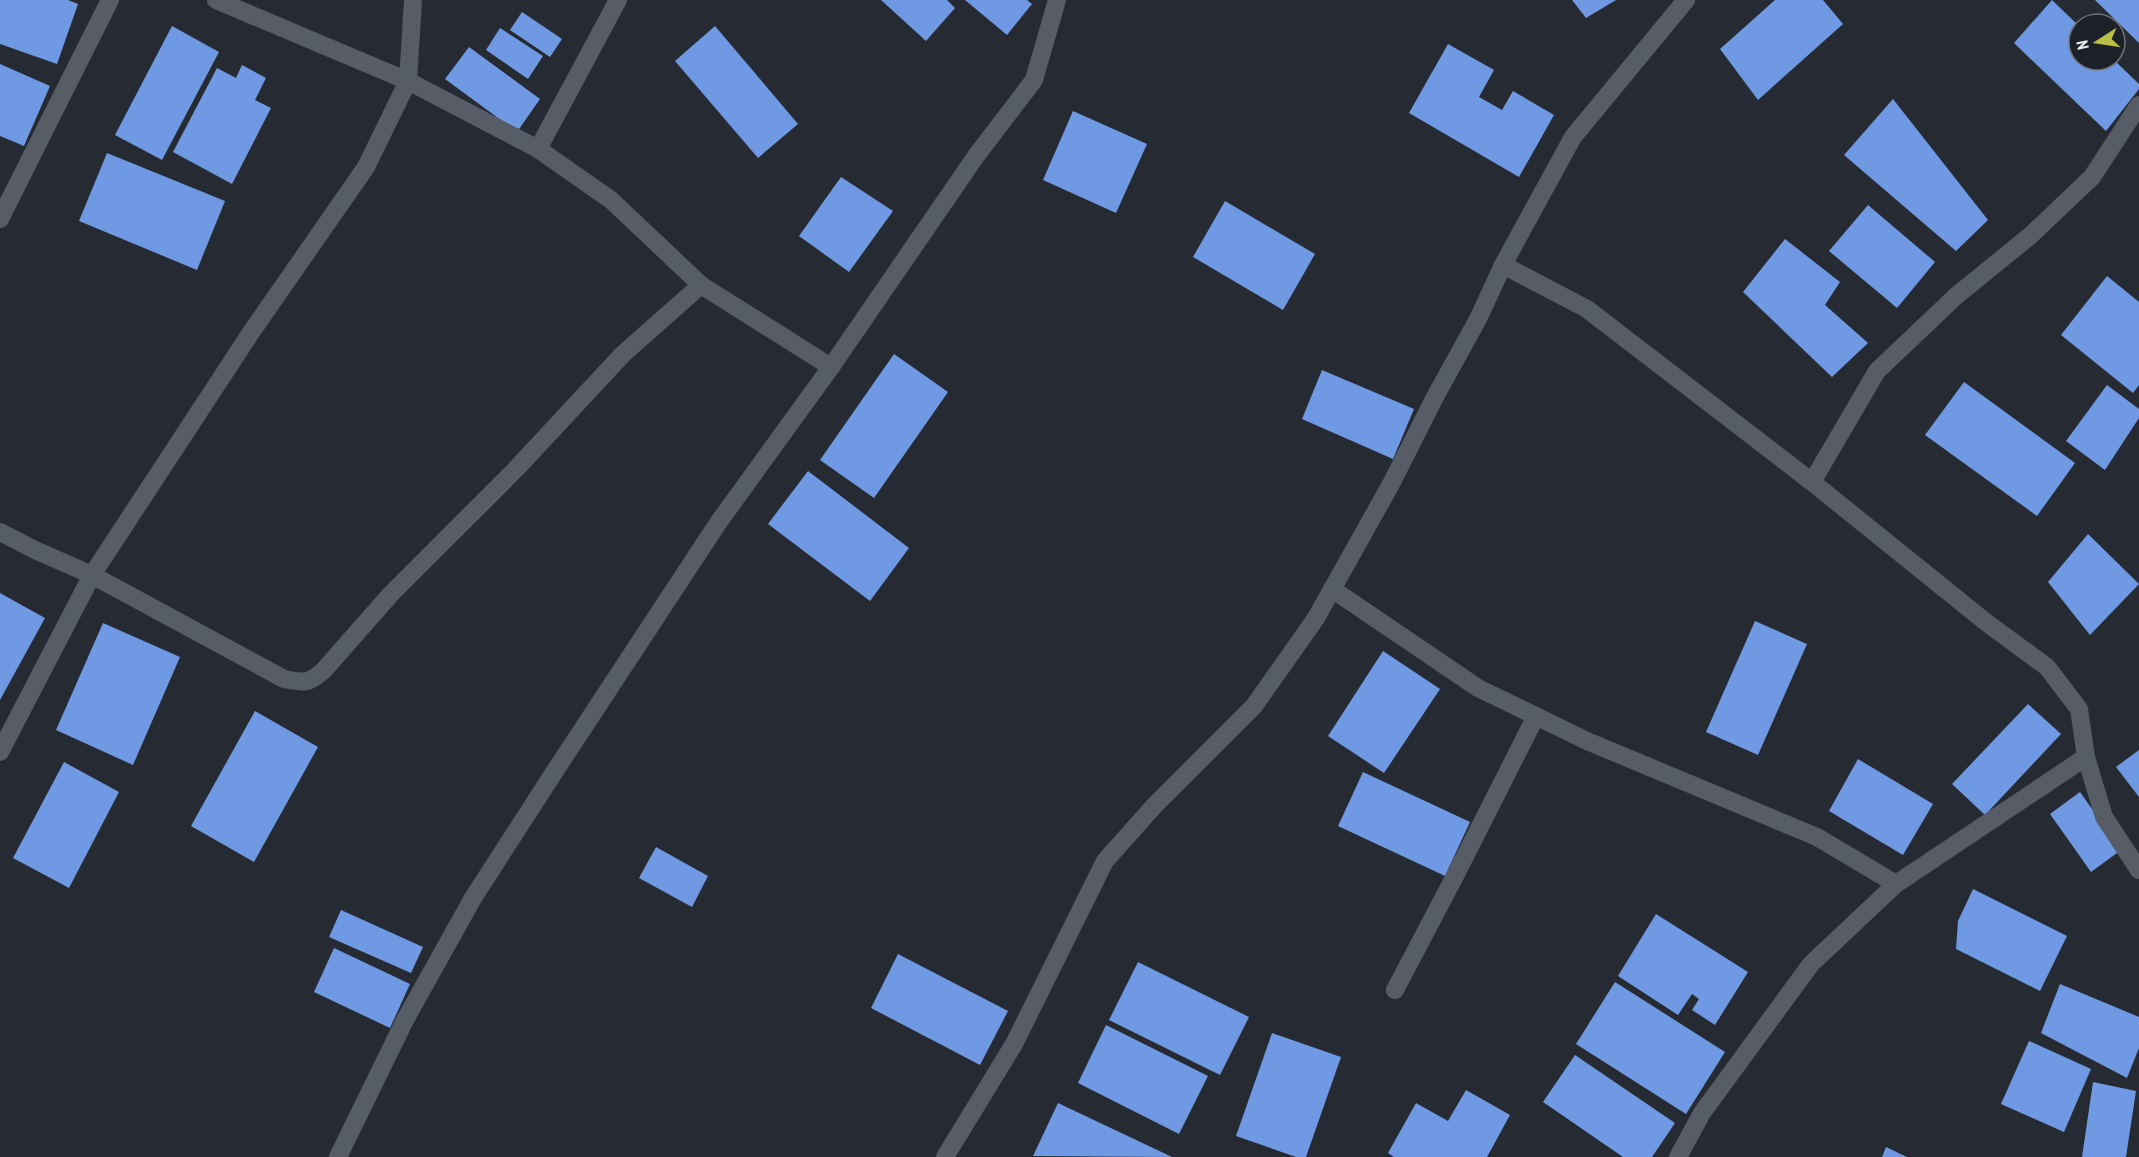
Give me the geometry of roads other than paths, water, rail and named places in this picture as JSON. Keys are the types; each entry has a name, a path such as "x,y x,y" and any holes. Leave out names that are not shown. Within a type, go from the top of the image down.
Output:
{"street":[{"path":"0,219 111,0"},
{"path":"216,0 408,81 538,149 612,200 701,285 831,367"},
{"path":"0,752 92,575 252,331 366,167 408,81 413,0"},
{"path":"538,149 618,0"},
{"path":"338,1157 405,1020 473,898 718,523 831,367 976,156 1034,80 1057,0"},
{"path":"945,1157 1014,1044 1105,861 1154,806 1254,706 1316,618 1390,484 1478,319 1503,265 1573,137 1686,0"},
{"path":"1812,482 1877,371 1956,296 2031,235 2092,177 2139,105"},
{"path":"1503,265 1587,309 1812,482 1987,623 2047,667 2079,709 2086,757 2104,817 2139,870"},
{"path":"0,532 92,575 284,679 300,682 312,681 390,595 515,470 623,354 701,285"},
{"path":"1332,589 1478,688 1587,741 1817,837 1896,885"},
{"path":"1395,990 1536,716"},
{"path":"1678,1157 1702,1113 1811,964 1896,885 2086,757"}]}
